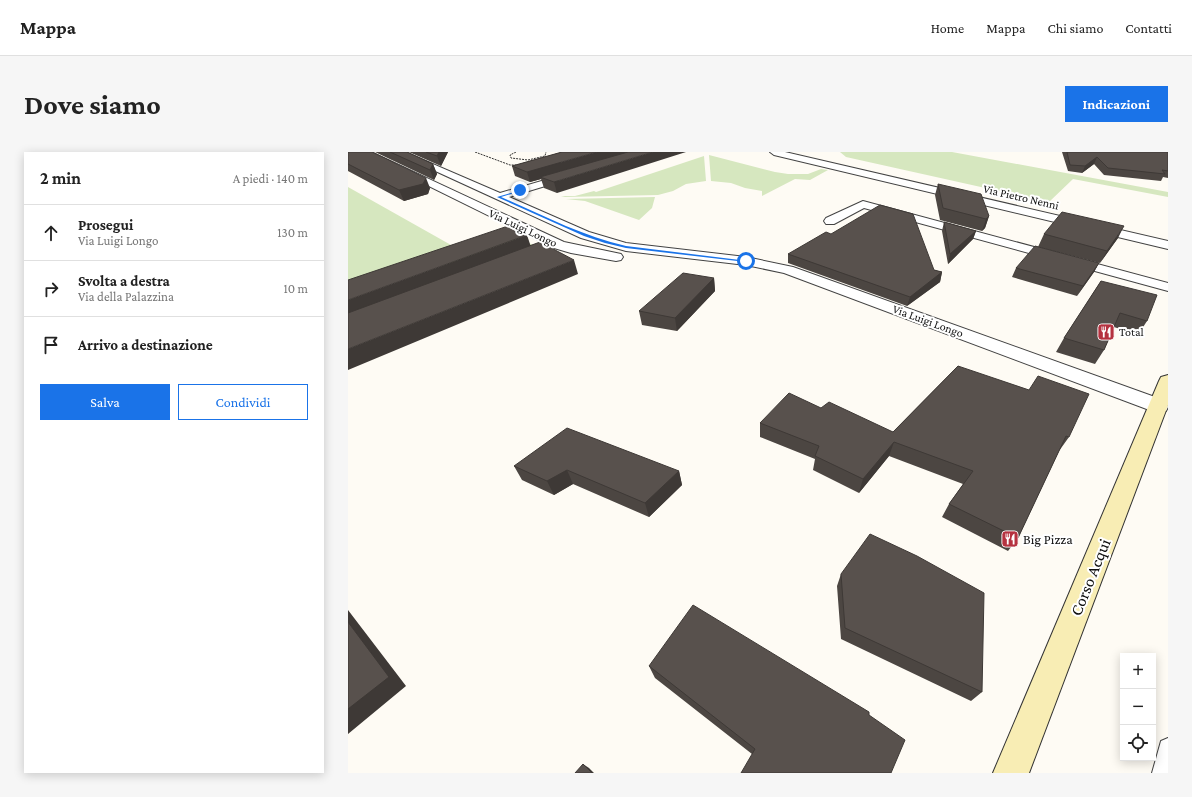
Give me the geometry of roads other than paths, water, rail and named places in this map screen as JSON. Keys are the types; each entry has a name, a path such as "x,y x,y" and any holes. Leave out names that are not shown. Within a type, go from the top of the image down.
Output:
{"street":[{"name":"Via Luigi Longo","path":"364,152 559,245 577,250 648,261 669,262 685,259 692,255"},
{"name":"Via Luigi Longo","path":"398,152 585,235 626,247 746,261 788,270 1158,406"},
{"name":"Via Pietro Nenni","path":"774,152 1168,245"},
{"name":"Via Pietro Nenni","path":"808,152 1168,234"},
{"path":"498,197 580,172"},
{"path":"830,221 863,204 1168,287"},
{"path":"544,251 585,235"},
{"name":"Corso Acqui","path":"1011,773 1168,381"}],"lane":[{"path":"1162,773 1168,748"}],"place":[{"name":"Total","path":"1106,332"},
{"name":"Big Pizza","path":"1010,539"}]}
